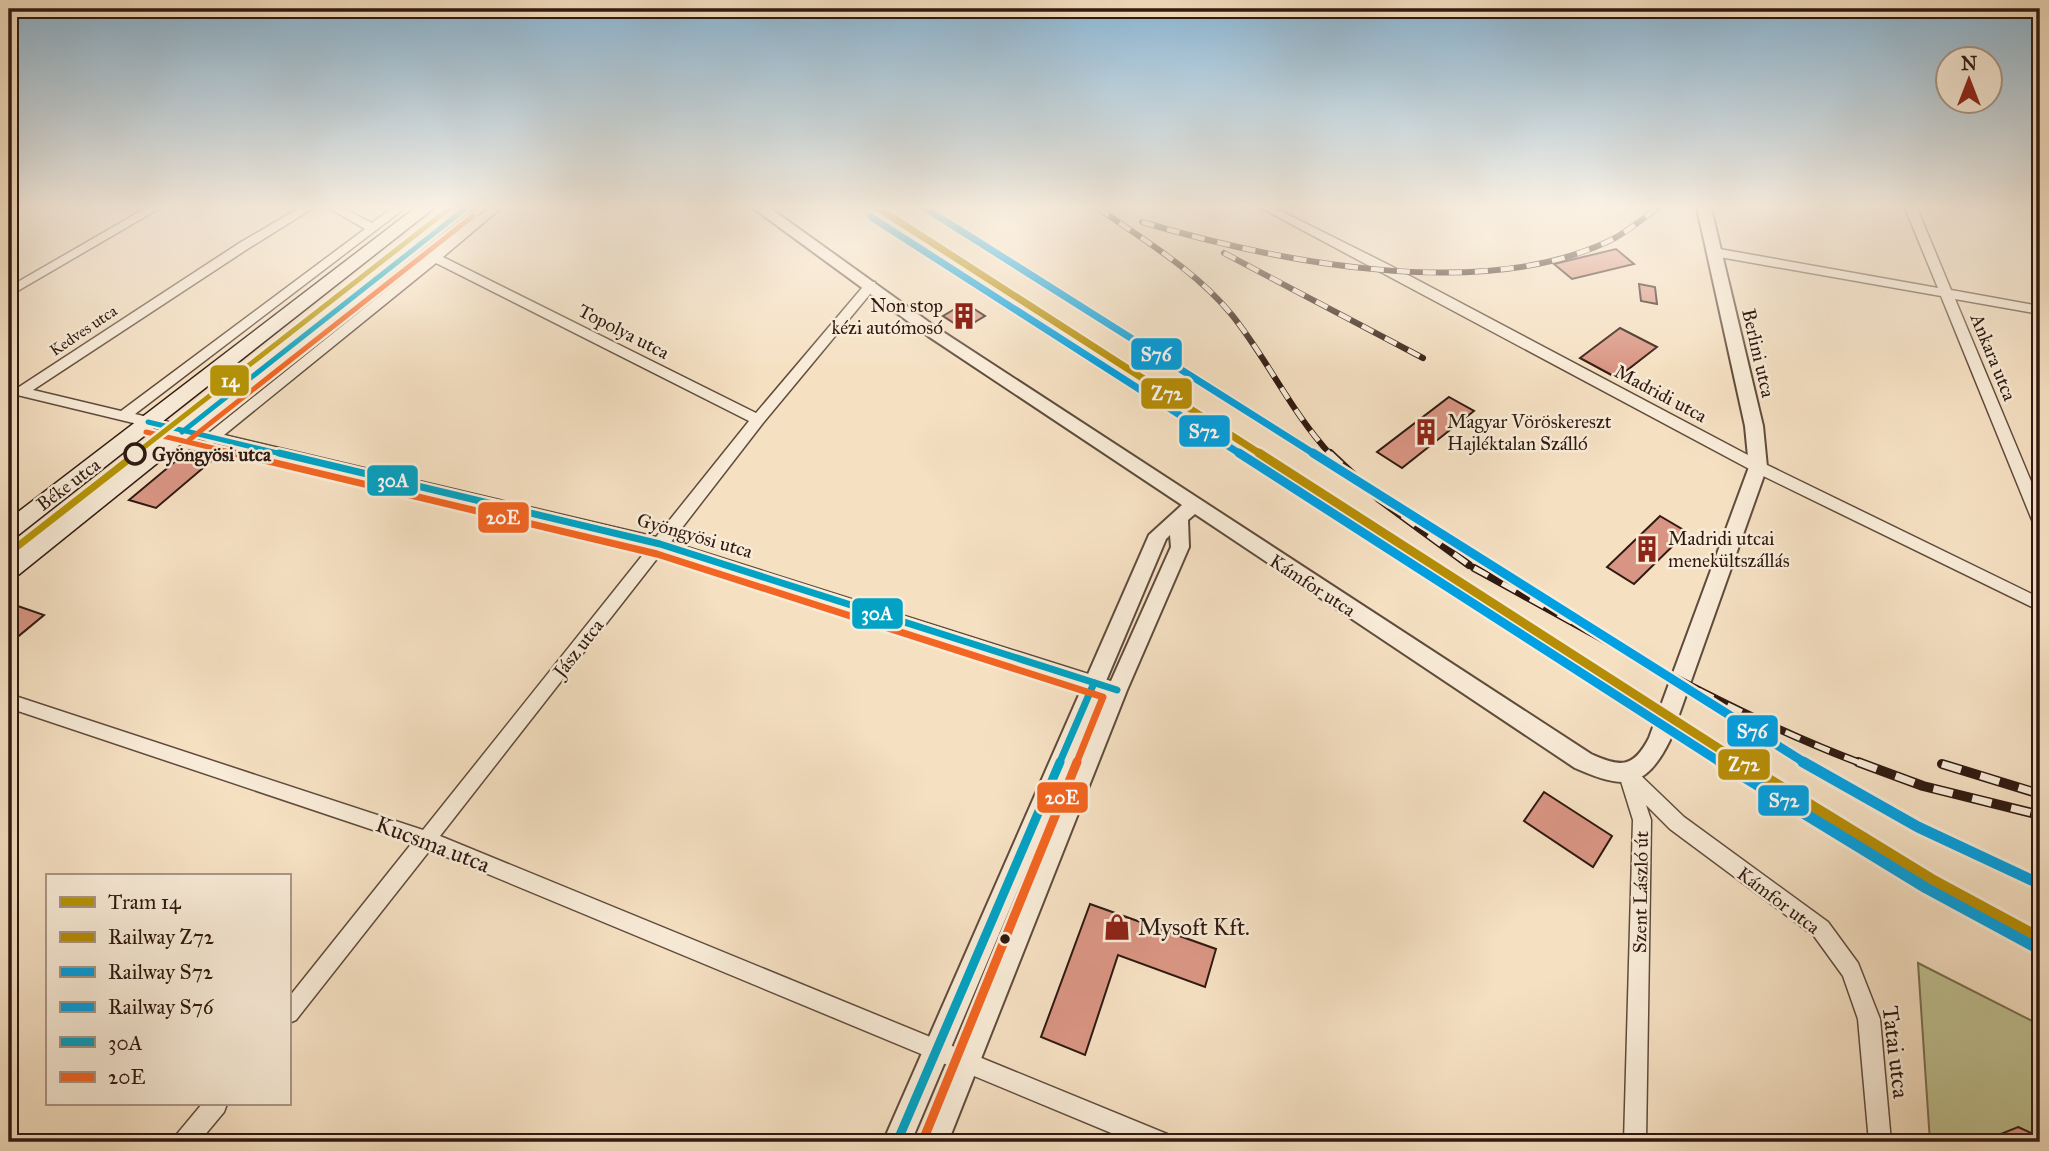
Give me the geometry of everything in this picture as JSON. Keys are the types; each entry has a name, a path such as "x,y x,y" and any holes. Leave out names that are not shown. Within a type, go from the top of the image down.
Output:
{"main road":[{"name":"Béke utca","path":"9,530 356,262"},
{"name":"Béke utca","path":"9,570 398,262"}],"street":[{"path":"9,292 62,262"},
{"name":"Kedves utca","path":"15,391 219,262"},
{"path":"123,416 328,262"},
{"path":"210,439 431,262"},
{"name":"Topolya utca","path":"443,262 758,420"},
{"name":"Kámfor utca","path":"837,262 1186,512 1583,761 1606,771 1628,775 1677,823 1821,929 1851,970"},
{"name":"Madridi utca","path":"1372,262 1758,467 2040,605"},
{"name":"Berlini utca","path":"1716,262 1754,426 1758,467"},
{"path":"1768,262 2040,310"},
{"name":"Ankara utca","path":"1934,262 2040,520"},
{"name":"Jász utca","path":"290,1012 758,420 871,285"},
{"name":"Gyöngyösi utca","path":"15,391 660,544 1117,690"},
{"path":"1628,775 1639,771 1648,762 1659,740 1758,467"},
{"path":"897,1142 1158,536 1186,512"},
{"path":"934,1142 1117,690 1180,547 1186,512"},
{"name":"Kucsma utca","path":"9,701 428,840 1158,1142"},
{"name":"Szent László út","path":"1628,775 1642,820 1635,1142"},
{"name":"Tatai utca","path":"1851,970 1869,1019 1880,1142"},
{"path":"185,1142 214,1106"}],"green space":[{"path":"1918,963 2040,1025 2040,1142 1930,1142"}],"building":[{"path":"1631,262 1634,264 1572,279 1554,264"},
{"path":"1639,284 1655,287 1657,304 1641,301"},
{"name":"Non stop kézi autómosó","path":"965,303 985,316 963,329 943,316"},
{"path":"1620,328 1657,347 1617,378 1580,358"},
{"name":"Magyar Vöröskereszt Hajléktalan Szálló","path":"1449,397 1474,411 1402,468 1377,452"},
{"path":"189,450 216,457 156,508 129,500"},
{"name":"Madridi utcai menekültszállás","path":"1660,516 1687,532 1634,584 1607,567"},
{"path":"9,603 44,615 9,644"},
{"path":"1544,792 1612,836 1593,867 1524,821"},
{"name":"Mysoft Kft.","path":"1090,904 1216,949 1205,987 1118,955 1085,1055 1041,1037"},
{"path":"2018,1127 2040,1137 2040,1142 1981,1142"}],"railway":[{"path":"1175,262 1202,284 1232,315 1304,421 1331,455"},
{"path":"1241,262 1423,358"},
{"path":"1319,262 1439,273 1500,270 1547,262"},
{"path":"1330,453 1379,499 1469,565"},
{"path":"1474,568 1714,698 1812,744 1863,764"},
{"path":"1858,762 1923,786 2040,815"},
{"path":"1942,764 2040,794"}],"tram line":[{"name":"14","path":"9,553 381,262"}],"rail line":[{"name":"S72","path":"941,262 1714,758 1926,888 2035,947"},
{"name":"Z72","path":"961,262 1719,749 1931,879 2040,938"},
{"name":"S76","path":"1010,262 1786,752 1918,827 2040,884"}],"transit line":[{"name":"30A","path":"182,432 398,262"},
{"name":"20E","path":"189,440 415,262"},
{"name":"30A","path":"148,422 660,544 1117,690"},
{"name":"20E","path":"146,432 657,554 1103,697 924,1138"},
{"name":"30A","path":"897,1142 1094,683"}],"place":[{"name":"Non stop kézi autómosó","path":"964,316"},
{"name":"Magyar Vöröskereszt Hajléktalan Szálló","path":"1426,432"},
{"name":"Gyöngyösi utca","path":"135,454"},
{"name":"Madridi utcai menekültszállás","path":"1647,549"},
{"name":"Mysoft Kft.","path":"1117,927"}]}
